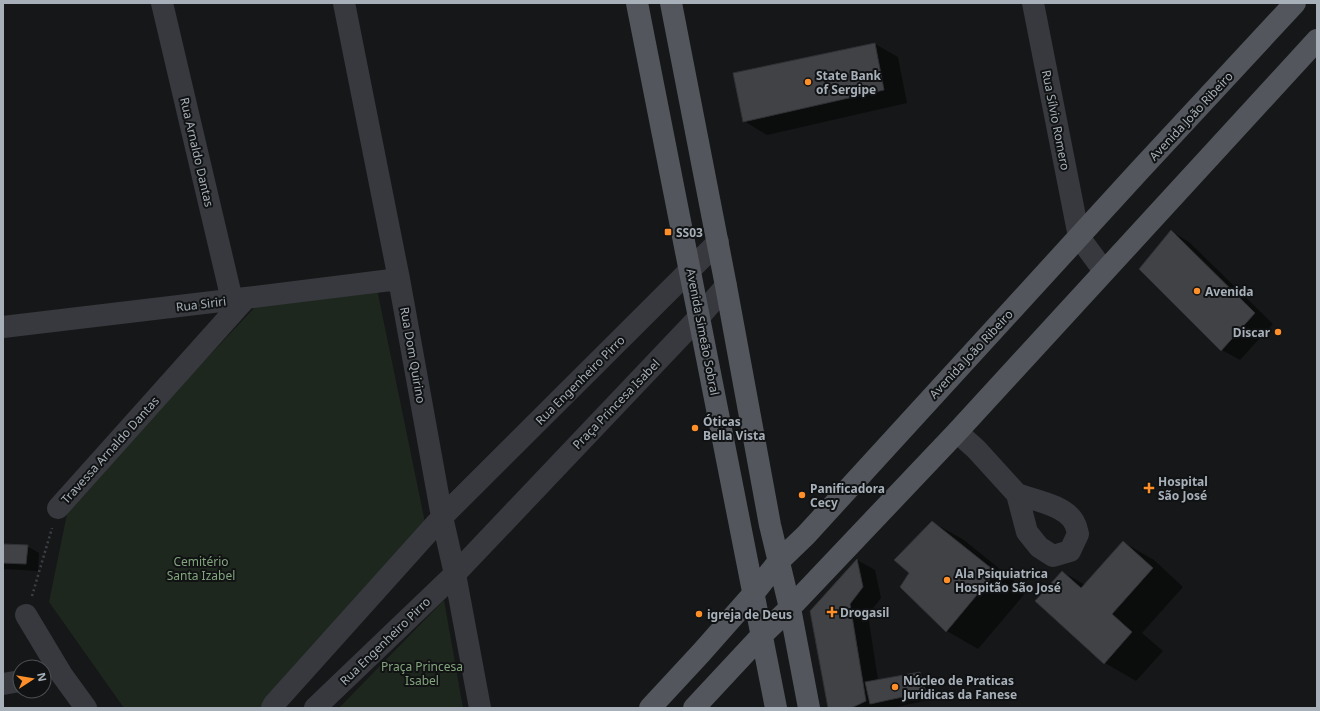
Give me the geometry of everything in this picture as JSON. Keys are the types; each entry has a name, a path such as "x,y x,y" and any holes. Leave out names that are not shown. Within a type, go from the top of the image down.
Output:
{"main road":[{"name":"Avenida Simeão Sobral","path":"638,3 763,634 776,708"},
{"path":"671,3 718,242 778,562 790,608 809,708"},
{"name":"Avenida João Ribeiro","path":"650,708 754,593 778,562 806,535 1144,165 1296,3"},
{"path":"694,708 957,432 1317,40"}],"street":[{"name":"Rua Arnaldo Dantas","path":"162,3 239,299"},
{"name":"Rua Dom Quirino","path":"344,3 399,279 442,517 455,574 480,708"},
{"name":"Rua Sílvio Romero","path":"1033,3 1079,237"},
{"path":"1079,237 1104,271"},
{"name":"Rua Engenheiro Pirro","path":"272,708 442,517 718,242"},
{"name":"Rua Siriri","path":"3,327 399,279"},
{"name":"Praça Princesa Isabel","path":"455,574 700,316 726,286"},
{"name":"Travessa Arnaldo Dantas","path":"58,508 239,299"},
{"path":"957,432 976,449 1017,494"},
{"name":"Rua Engenheiro Pirro","path":"315,708 455,574"},
{"path":"26,616 53,676 86,708"}],"path":[{"name":"Travessa Arnaldo Dantas","path":"26,616 58,508"}],"green space":[{"name":"Cemitério Santa Izabel","path":"377,289 426,527 263,708 124,708 49,602 69,504 256,306"},
{"name":"Praça Princesa Isabel","path":"444,600 463,708 339,708"}],"building":[{"name":"State Bank of Sergipe","path":"875,43 884,90 743,122 733,73"},
{"name":"Avenida","path":"1171,230 1255,313 1221,351 1139,269"},
{"name":"Ala Psiquiatrica Hospitão São José","path":"932,521 996,572 946,632 900,587 909,573 894,560"},
{"path":"1123,541 1153,568 1112,614 1132,632 1104,664 1035,601 1062,571 1081,588"},
{"path":"3,544 28,545 26,564 3,563"},
{"path":"857,559 863,587 850,604 866,701 851,708 828,708 810,611"},
{"name":"Núcleo de Praticas Juridicas da Fanese","path":"920,672 926,692 870,704 865,682"}],"place":[{"name":"State Bank of Sergipe","path":"808,82"},
{"name":"SS03","path":"668,232"},
{"name":"Avenida","path":"1197,291"},
{"name":"Discar","path":"1278,332"},
{"name":"Óticas Bella Vista","path":"695,428"},
{"name":"Hospital São José","path":"1149,488"},
{"name":"Panificadora Cecy","path":"802,495"},
{"name":"Ala Psiquiatrica Hospitão São José","path":"947,580"},
{"name":"Drogasil","path":"832,612"},
{"name":"igreja de Deus","path":"699,614"},
{"name":"Núcleo de Praticas Juridicas da Fanese","path":"895,687"}]}
